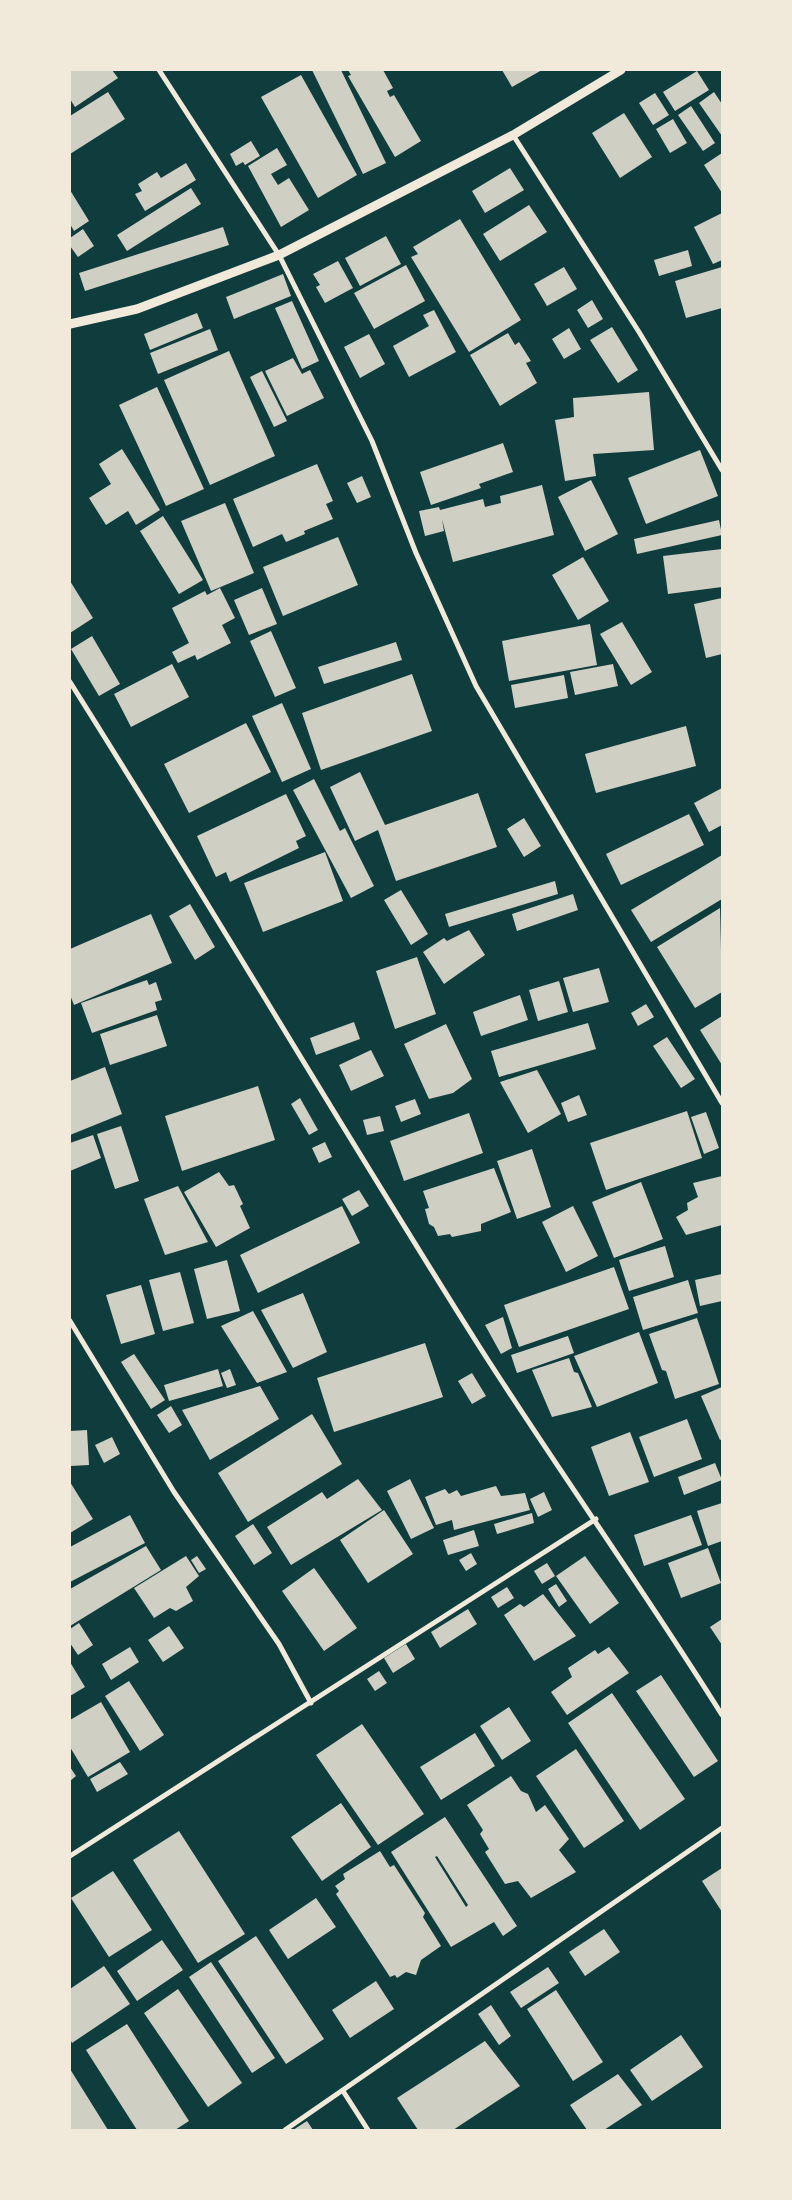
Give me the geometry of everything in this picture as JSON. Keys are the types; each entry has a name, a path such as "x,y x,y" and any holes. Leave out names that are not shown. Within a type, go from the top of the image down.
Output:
{"street":[{"path":"159,70 279,255 372,441 416,553 476,686 722,1103"},
{"path":"70,324 137,308 279,255 513,135 621,70"},
{"path":"513,135 640,332 722,470"},
{"path":"70,682 227,933 476,1340 596,1519 722,1715"},
{"path":"70,1321 174,1492 279,1644 311,1703"},
{"path":"70,1856 596,1519"},
{"path":"285,2130 722,1828"},
{"path":"343,2091 368,2130"}],"building":[{"path":"70,70 112,70 118,78 75,107 70,99"},
{"path":"312,70 341,70 386,163 363,174"},
{"path":"348,70 383,70 393,88 387,91 390,97 394,95 421,141 395,157 348,76 351,75"},
{"path":"502,70 542,70 512,87"},
{"path":"697,71 709,90 675,111 663,92"},
{"path":"301,75 357,175 318,198 261,97"},
{"path":"108,92 125,119 70,154 70,116"},
{"path":"714,92 722,104 722,136 699,103"},
{"path":"655,93 669,115 653,125 639,103"},
{"path":"691,106 715,143 703,151 678,115"},
{"path":"624,113 652,157 620,178 592,133"},
{"path":"673,119 687,143 670,153 656,129"},
{"path":"251,141 260,156 245,165 243,162 236,166 230,154"},
{"path":"277,148 287,165 271,174 278,185 289,178 309,210 281,227 248,166"},
{"path":"722,153 722,193 704,165"},
{"path":"186,163 196,180 145,211 135,194 142,191 138,184 157,172 161,178"},
{"path":"510,168 524,190 485,213 472,191"},
{"path":"191,188 201,204 127,251 117,235"},
{"path":"70,190 89,221 74,231 70,224"},
{"path":"529,205 547,232 500,261 483,234"},
{"path":"722,213 722,260 713,264 694,227"},
{"path":"460,219 521,320 469,352 411,257 418,254 413,247"},
{"path":"223,227 229,245 85,291 79,273"},
{"path":"83,229 94,246 78,257 70,246 70,238"},
{"path":"386,236 401,264 360,286 345,258"},
{"path":"688,250 692,266 659,276 654,260"},
{"path":"338,261 353,288 325,303 316,287 320,285 313,274"},
{"path":"406,265 425,301 374,329 354,293"},
{"path":"564,267 577,289 547,306 534,284"},
{"path":"722,267 722,308 686,318 675,281"},
{"path":"283,274 291,296 234,319 226,297"},
{"path":"592,300 603,319 588,328 577,310"},
{"path":"292,301 319,361 302,369 275,308"},
{"path":"434,310 456,352 409,377 393,346 429,326 423,315"},
{"path":"197,313 203,328 150,350 144,334"},
{"path":"612,327 638,370 618,383 590,340"},
{"path":"569,328 581,349 564,359 552,339"},
{"path":"210,329 218,350 158,374 150,353"},
{"path":"508,333 515,345 519,342 531,361 526,363 537,383 500,406 470,355"},
{"path":"369,334 385,364 360,378 344,347"},
{"path":"229,351 275,456 210,485 164,380"},
{"path":"293,358 302,374 310,370 324,398 287,416 265,371"},
{"path":"262,371 287,421 274,427 250,377"},
{"path":"157,387 204,489 166,506 119,405"},
{"path":"649,392 654,450 593,454 596,476 565,481 555,420 574,417 573,398"},
{"path":"503,443 513,472 479,484 481,488 431,505 420,472"},
{"path":"122,449 160,510 136,525 128,511 106,525 89,498 111,484 99,464"},
{"path":"700,450 718,496 646,524 628,478"},
{"path":"317,464 333,501 326,504 333,519 304,531 305,534 286,542 282,534 253,547 233,499"},
{"path":"362,476 371,497 357,503 347,483"},
{"path":"591,480 618,534 585,551 558,497"},
{"path":"542,485 554,535 453,562 442,519 444,531 425,536 419,511 439,507 440,510 483,499 485,507 501,503 500,496"},
{"path":"225,503 254,573 211,591 181,521"},
{"path":"163,516 203,580 179,594 140,531"},
{"path":"719,520 722,535 637,554 634,539"},
{"path":"338,537 358,585 283,616 263,567"},
{"path":"722,549 722,587 668,594 663,556"},
{"path":"583,557 609,601 578,620 552,575"},
{"path":"70,581 93,618 70,633"},
{"path":"220,588 235,618 222,625 231,643 197,660 195,655 178,663 172,652 189,643 172,608 205,591 207,595"},
{"path":"262,588 277,624 249,635 234,600"},
{"path":"722,598 722,654 706,658 694,604"},
{"path":"622,622 652,672 631,685 600,634"},
{"path":"590,624 597,665 509,681 502,641"},
{"path":"271,631 296,688 275,697 250,641"},
{"path":"92,636 120,684 99,696 71,649"},
{"path":"396,642 402,660 324,684 318,667"},
{"path":"172,664 189,697 131,727 114,694"},
{"path":"613,664 618,686 575,695 570,672"},
{"path":"412,674 432,731 321,770 302,713"},
{"path":"564,675 568,698 515,708 511,685"},
{"path":"282,703 311,769 282,782 252,716"},
{"path":"246,723 271,772 189,813 164,764"},
{"path":"686,726 696,766 596,793 585,754"},
{"path":"360,772 385,825 478,793 497,847 396,881 378,830 355,841 330,787"},
{"path":"314,779 340,831 345,828 374,886 351,898 293,790"},
{"path":"722,788 722,825 709,832 694,803"},
{"path":"286,794 306,836 296,841 299,848 230,882 226,872 216,877 197,836"},
{"path":"689,814 704,845 621,885 606,854"},
{"path":"524,818 541,846 524,857 507,829"},
{"path":"325,852 343,901 263,932 244,883"},
{"path":"722,855 722,899 651,942 631,910"},
{"path":"555,881 558,894 449,927 445,914"},
{"path":"401,890 428,934 411,945 384,900"},
{"path":"573,894 578,910 517,931 512,914"},
{"path":"190,904 215,947 195,960 169,916"},
{"path":"720,908 722,992 695,1008 657,947"},
{"path":"151,914 172,963 74,1005 70,995 70,949"},
{"path":"469,930 485,955 444,984 423,952 444,938 447,941"},
{"path":"417,957 436,1014 395,1029 376,971"},
{"path":"599,968 609,1002 573,1012 563,978"},
{"path":"147,980 149,985 156,982 162,1000 155,1002 157,1010 92,1033 81,1003"},
{"path":"559,981 568,1012 538,1021 529,990"},
{"path":"520,995 528,1020 481,1036 473,1012"},
{"path":"646,1004 654,1017 638,1026 631,1013"},
{"path":"157,1015 167,1046 110,1065 100,1034"},
{"path":"722,1016 722,1065 700,1030"},
{"path":"354,1022 360,1039 316,1055 310,1038"},
{"path":"588,1023 596,1049 499,1077 491,1051"},
{"path":"446,1024 472,1079 453,1093 429,1099 404,1044"},
{"path":"667,1037 695,1079 681,1088 653,1046"},
{"path":"371,1050 384,1076 351,1091 339,1065"},
{"path":"105,1067 122,1114 70,1135 70,1081"},
{"path":"537,1070 561,1114 528,1133 500,1082"},
{"path":"258,1086 275,1140 182,1171 165,1116"},
{"path":"579,1095 587,1115 568,1122 561,1103"},
{"path":"300,1098 318,1130 309,1135 291,1104"},
{"path":"415,1099 421,1114 401,1122 395,1106"},
{"path":"687,1111 702,1158 606,1190 590,1143"},
{"path":"706,1112 719,1148 704,1154 691,1117"},
{"path":"469,1113 483,1153 404,1181 390,1141"},
{"path":"380,1116 384,1131 367,1135 363,1120"},
{"path":"121,1126 139,1181 115,1189 97,1134"},
{"path":"93,1135 101,1158 70,1171 70,1143"},
{"path":"325,1142 332,1157 319,1163 312,1148"},
{"path":"532,1149 551,1207 517,1219 497,1161"},
{"path":"494,1168 511,1212 481,1224 481,1231 452,1237 450,1234 438,1236 434,1227 429,1224 425,1209 429,1208 423,1191"},
{"path":"219,1172 229,1186 234,1185 243,1204 240,1206 250,1228 216,1247 184,1192"},
{"path":"722,1176 722,1225 686,1235 676,1217 688,1210 687,1203 698,1197 693,1183"},
{"path":"641,1182 663,1239 614,1258 592,1202"},
{"path":"178,1186 208,1242 165,1255 144,1199"},
{"path":"359,1190 369,1206 352,1216 342,1199"},
{"path":"342,1206 360,1243 258,1293 240,1255"},
{"path":"573,1206 598,1256 566,1272 542,1222"},
{"path":"665,1246 674,1277 629,1291 619,1260"},
{"path":"227,1260 240,1311 207,1319 194,1269"},
{"path":"614,1267 629,1309 519,1347 504,1305"},
{"path":"180,1272 194,1323 163,1331 149,1280"},
{"path":"722,1274 722,1301 700,1306 695,1280"},
{"path":"688,1280 698,1313 643,1330 633,1297"},
{"path":"141,1285 155,1334 121,1344 106,1295"},
{"path":"303,1293 327,1352 293,1368 261,1310"},
{"path":"253,1311 287,1372 257,1383 221,1326"},
{"path":"503,1317 512,1348 501,1354 485,1325"},
{"path":"697,1318 719,1384 675,1399 666,1371 662,1370 649,1334"},
{"path":"639,1332 658,1383 597,1407 574,1356"},
{"path":"568,1336 574,1353 517,1373 511,1355"},
{"path":"425,1343 443,1397 334,1432 317,1378"},
{"path":"134,1354 165,1400 151,1409 121,1362"},
{"path":"569,1358 574,1372 578,1373 592,1407 552,1417 532,1370"},
{"path":"218,1369 223,1386 169,1401 164,1385"},
{"path":"230,1369 236,1385 227,1388 221,1373"},
{"path":"472,1373 486,1396 472,1404 458,1381"},
{"path":"260,1386 279,1419 210,1460 182,1410"},
{"path":"722,1387 722,1439 720,1440 701,1396"},
{"path":"171,1406 182,1425 169,1433 157,1415"},
{"path":"312,1414 342,1464 248,1522 218,1473"},
{"path":"687,1419 702,1459 654,1477 639,1437"},
{"path":"87,1430 89,1465 70,1466 70,1431"},
{"path":"630,1432 649,1482 609,1496 591,1447"},
{"path":"112,1437 120,1454 104,1463 95,1445"},
{"path":"715,1463 722,1480 684,1495 678,1477"},
{"path":"358,1479 382,1510 291,1565 267,1527 322,1492 327,1499"},
{"path":"410,1479 434,1528 411,1539 387,1491"},
{"path":"70,1482 93,1519 70,1533"},
{"path":"496,1486 501,1496 525,1493 530,1510 454,1530 452,1520 436,1525 425,1497 445,1489 449,1494 457,1490 461,1496"},
{"path":"544,1492 552,1510 538,1517 530,1499"},
{"path":"722,1503 722,1541 708,1546 697,1511"},
{"path":"384,1510 413,1554 368,1583 340,1540"},
{"path":"532,1513 534,1523 497,1534 494,1524"},
{"path":"130,1515 145,1543 70,1582 70,1547"},
{"path":"691,1515 702,1545 644,1566 634,1535"},
{"path":"253,1524 272,1553 254,1565 235,1536"},
{"path":"474,1530 479,1546 448,1555 443,1540"},
{"path":"146,1546 161,1570 70,1626 70,1589"},
{"path":"708,1548 721,1583 681,1598 668,1563"},
{"path":"471,1553 477,1564 466,1571 459,1560"},
{"path":"186,1556 199,1576 186,1587 193,1601 176,1611 170,1608 154,1618 134,1588"},
{"path":"197,1556 206,1569 199,1573 191,1560"},
{"path":"585,1556 619,1603 590,1624 556,1576"},
{"path":"547,1563 555,1576 542,1584 534,1571"},
{"path":"314,1568 357,1628 324,1651 282,1591"},
{"path":"556,1584 567,1601 559,1607 548,1589"},
{"path":"507,1587 514,1598 498,1608 491,1597"},
{"path":"543,1594 576,1636 534,1661 504,1615 520,1604 524,1607"},
{"path":"468,1609 477,1624 440,1648 431,1632"},
{"path":"722,1619 722,1645 710,1627"},
{"path":"79,1623 93,1645 78,1655 70,1643 70,1629"},
{"path":"169,1626 184,1648 163,1662 148,1640"},
{"path":"406,1644 415,1659 393,1673 384,1658"},
{"path":"130,1647 139,1662 111,1680 102,1664"},
{"path":"609,1647 629,1673 567,1715 551,1692 572,1677 568,1668 595,1650 598,1654"},
{"path":"70,1662 85,1687 70,1696"},
{"path":"379,1671 387,1683 375,1691 367,1679"},
{"path":"661,1675 718,1761 694,1777 636,1691"},
{"path":"129,1681 164,1735 140,1751 105,1696"},
{"path":"612,1693 685,1799 640,1830 568,1723"},
{"path":"101,1702 130,1752 88,1777 70,1747 70,1720"},
{"path":"509,1707 531,1741 502,1760 480,1726"},
{"path":"362,1724 424,1814 378,1845 316,1755"},
{"path":"475,1733 495,1766 441,1800 420,1767"},
{"path":"576,1749 624,1821 584,1848 536,1776"},
{"path":"120,1762 128,1774 97,1792 90,1779"},
{"path":"70,1767 76,1776 70,1781"},
{"path":"511,1776 521,1791 528,1794 536,1812 545,1805 569,1839 559,1850 576,1872 531,1898 518,1881 505,1884 485,1852 489,1849 480,1834 483,1830 467,1805"},
{"path":"341,1803 371,1847 322,1881 291,1837"},
{"path":"445,1817 517,1926 503,1936 494,1922 451,1947 391,1852","holes":["437,1856 468,1905 466,1907 435,1857"]},
{"path":"179,1831 245,1934 198,1963 133,1860"},
{"path":"380,1851 390,1867 394,1865 425,1913 423,1917 441,1946 421,1960 416,1975 406,1972 397,1978 395,1975 390,1977 336,1894 339,1891 335,1886 345,1879 343,1874"},
{"path":"722,1868 722,1912 702,1881"},
{"path":"113,1871 152,1930 109,1957 71,1898"},
{"path":"316,1898 336,1927 288,1959 269,1930"},
{"path":"604,1929 620,1952 585,1976 569,1952"},
{"path":"256,1936 324,2039 286,2064 218,1961"},
{"path":"162,1940 183,1970 137,2001 117,1971"},
{"path":"211,1962 275,2058 252,2073 189,1977"},
{"path":"104,1966 130,2004 72,2043 70,2039 70,1989"},
{"path":"548,1967 559,1983 521,2008 510,1992"},
{"path":"376,1981 394,2009 350,2038 332,2010"},
{"path":"178,1989 242,2083 208,2107 144,2013"},
{"path":"556,1990 603,2062 573,2081 527,2009"},
{"path":"491,2005 511,2036 499,2045 478,2014"},
{"path":"127,2024 189,2121 175,2130 137,2130 86,2050"},
{"path":"681,2035 703,2067 652,2101 630,2070"},
{"path":"485,2041 520,2086 453,2130 418,2130 397,2098"},
{"path":"70,2069 108,2130 70,2130"},
{"path":"618,2074 642,2105 604,2130 587,2130 570,2105"},
{"path":"307,2121 313,2130 293,2130"}]}
